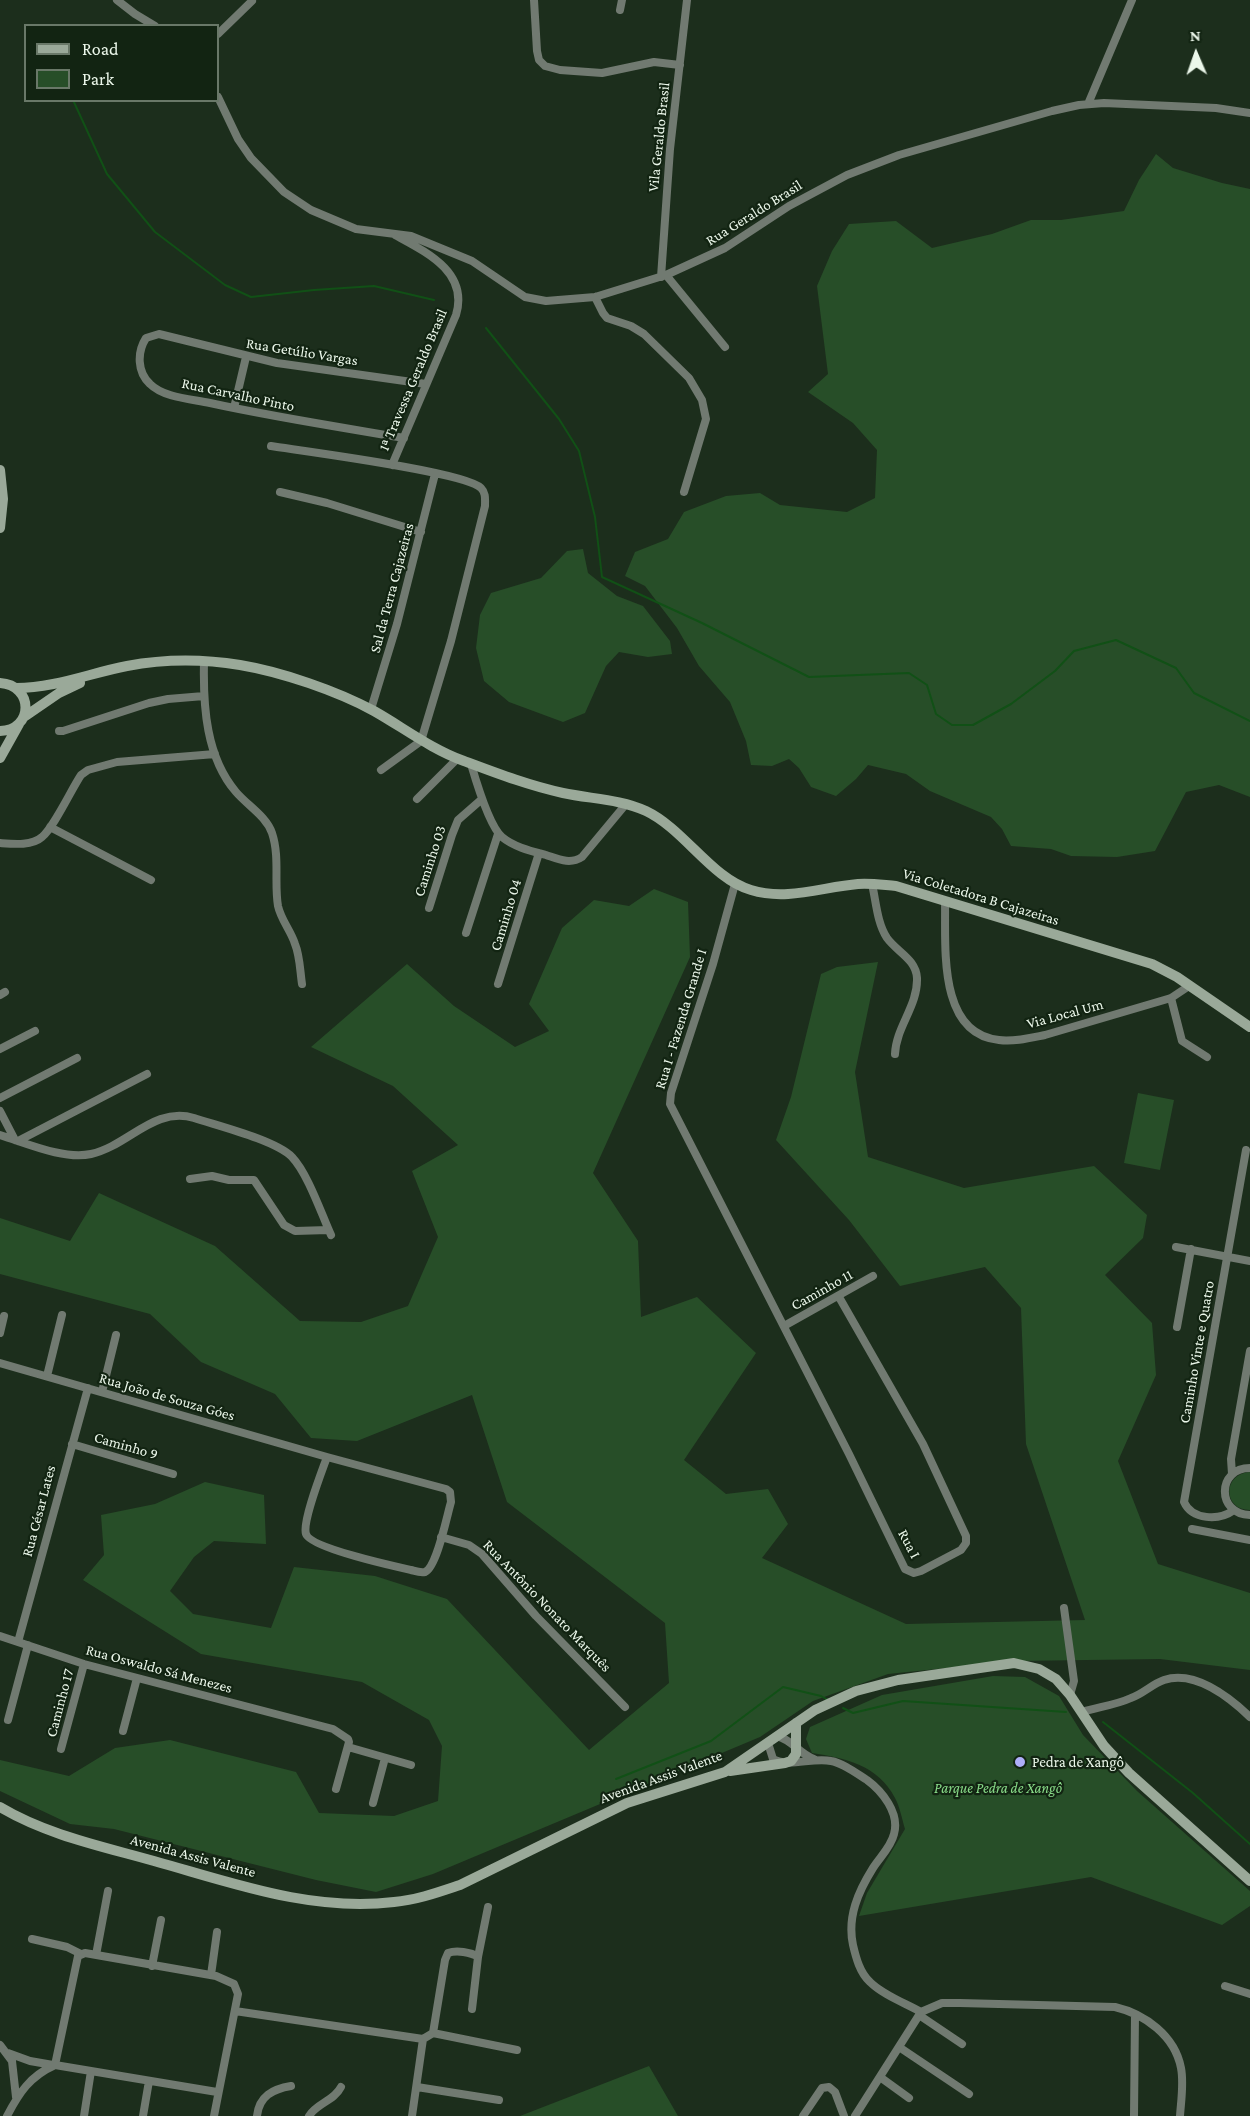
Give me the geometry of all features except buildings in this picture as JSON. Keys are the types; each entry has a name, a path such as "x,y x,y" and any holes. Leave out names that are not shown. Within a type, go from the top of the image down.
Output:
{"main road":[{"path":"0,470 3,499 0,528"},
{"name":"Via Coletadora B Cajazeiras","path":"6,682 47,686 110,670 169,661 204,662 262,669 317,687 371,710 421,741 457,759 562,793 626,804 648,812 735,884 750,890 781,895 872,884 896,886 1145,961 1165,970 1250,1027"},
{"name":"Via Coletadora B Cajazeiras","path":"21,721 59,693 92,676"},
{"path":"0,758 21,721 25,701 6,682"},
{"path":"0,731 11,729 21,721"},
{"name":"Avenida Assis Valente","path":"0,1807 32,1824 72,1838 274,1894 322,1903 395,1902 460,1885 627,1803 725,1772 795,1723 838,1698 898,1680 1014,1663 1039,1669 1056,1679 1070,1695 1104,1746 1129,1773 1250,1881"},
{"path":"725,1772 785,1763 795,1758 797,1749 795,1723"}],"street":[{"path":"117,0 152,24"},
{"path":"534,0 537,51 539,60 545,66 560,70 602,73 654,62 680,65"},
{"path":"620,9 622,0"},
{"name":"Vila Geraldo Brasil","path":"663,276 670,149 687,0"},
{"path":"1088,104 1132,0"},
{"path":"219,33 252,1"},
{"name":"Rua Geraldo Brasil","path":"219,99 244,149 284,192 311,210 356,229 411,236 472,261 525,297 546,301 595,297 663,276 703,260 815,190 847,176 899,155 1052,111 1088,104 1206,107 1250,113"},
{"name":"1ª Travessa Geraldo Brasil","path":"390,232 436,260 454,281 460,297 456,315 392,465"},
{"path":"663,276 725,347"},
{"path":"595,297 608,318 631,326 644,334 689,378 702,400 706,419 684,492"},
{"name":"Rua Carvalho Pinto","path":"176,338 159,334 146,338 141,345 139,358 142,372 148,383 157,389 171,395 259,415 404,438"},
{"name":"Rua Getúlio Vargas","path":"176,338 246,357 426,384"},
{"path":"234,408 246,357"},
{"path":"272,446 435,474 475,484 482,488 485,495 485,506 452,641 421,741 381,770"},
{"name":"Sal da Terra Cajazeiras","path":"371,710 397,624 435,474"},
{"path":"280,492 327,503 421,532"},
{"path":"204,662 204,696 215,754 236,792 262,817 272,832 279,908 296,945 302,984"},
{"path":"59,731 149,703 204,696"},
{"path":"0,843 35,841 41,838 81,775 88,770 117,762 215,754"},
{"path":"417,799 457,759"},
{"path":"471,764 482,799 498,834 512,844 567,862 582,858 626,804"},
{"name":"Caminho 03","path":"429,908 458,820 482,799"},
{"path":"50,826 151,880"},
{"path":"466,933 498,834"},
{"name":"Caminho 04","path":"498,984 539,853"},
{"name":"Rua I - Fazenda Grande I","path":"730,1221 672,1110 670,1099 713,964 735,884"},
{"path":"872,884 879,921 887,938 915,967 917,980 913,1002 898,1033 895,1054"},
{"name":"Via Local Um","path":"945,901 950,992 957,1012 966,1025 980,1034 997,1040 1025,1039 1045,1035 1171,998 1189,986"},
{"path":"1171,998 1182,1041 1207,1057"},
{"path":"0,1049 35,1031"},
{"path":"0,1098 77,1058"},
{"path":"16,1140 147,1074"},
{"path":"0,1111 16,1140"},
{"path":"0,1135 68,1155 92,1154 162,1117 185,1115 283,1150 300,1168 330,1233 295,1231 284,1225 254,1180 229,1180 212,1176 190,1179"},
{"name":"Caminho Vinte e Quatro","path":"1234,1510 1222,1516 1205,1517 1191,1512 1184,1502 1246,1150"},
{"name":"Rua I","path":"730,1221 905,1569 914,1573 961,1550 966,1536 923,1444 839,1297"},
{"path":"1176,1247 1250,1262"},
{"path":"1177,1327 1191,1250"},
{"name":"Caminho 11","path":"784,1326 873,1276"},
{"path":"47,1376 62,1315"},
{"path":"0,1333 4,1316"},
{"path":"102,1392 116,1335"},
{"path":"1232,1474 1231,1459 1250,1351"},
{"name":"Rua João de Souza Góes","path":"0,1363 446,1489 450,1492 451,1502 431,1565 424,1572 334,1550 309,1540 306,1535 306,1523 327,1457"},
{"name":"Rua César Lates","path":"18,1642 88,1388"},
{"name":"Caminho 9","path":"72,1444 173,1474"},
{"path":"1250,1468 1238,1470 1232,1474 1227,1480 1225,1497 1234,1510 1242,1515 1250,1515"},
{"path":"1192,1529 1250,1540"},
{"name":"Rua Antônio Nonato Marquês","path":"441,1537 469,1545 482,1554 536,1616 626,1707"},
{"path":"1064,1608 1074,1681 1070,1695"},
{"name":"Rua Oswaldo Sá Menezes","path":"0,1636 84,1664 314,1723 342,1734 348,1739 348,1748"},
{"path":"8,1720 28,1645"},
{"name":"Caminho 17","path":"61,1749 84,1664"},
{"path":"123,1731 136,1678"},
{"path":"1082,1712 1132,1698 1162,1681 1186,1678 1205,1685 1227,1698 1250,1717"},
{"path":"818,1760 808,1757 790,1742 773,1740 772,1759 785,1763 832,1761 841,1765 883,1794 894,1816 895,1833 860,1892 854,1907 851,1936 858,1961 867,1978 877,1988 920,2014 962,2044"},
{"path":"336,1789 348,1748 411,1765"},
{"path":"373,1803 385,1758"},
{"path":"96,1955 108,1891"},
{"path":"472,2008 478,1957 488,1907"},
{"path":"153,1966 161,1920"},
{"path":"211,1975 217,1932"},
{"path":"32,1940 67,1947 81,1954 211,1975 234,1984 238,1994 214,2116"},
{"path":"433,2033 448,1953 454,1951 476,1954 478,1957"},
{"path":"55,2065 76,1959 81,1954"},
{"path":"1225,1986 1250,1994"},
{"path":"860,2114 880,2076 920,2014 942,2003 960,2003 1115,2007 1135,2014 1163,2033 1178,2056 1182,2071 1180,2116"},
{"path":"235,2011 423,2039 433,2033 517,2050"},
{"path":"1134,2116 1135,2014"},
{"path":"412,2116 423,2039"},
{"path":"0,2044 8,2053 13,2067 16,2097"},
{"path":"899,2047 969,2094"},
{"path":"8,2053 30,2061 218,2092"},
{"path":"7,2116 16,2097 29,2081 55,2065"},
{"path":"84,2116 91,2071"},
{"path":"880,2076 909,2098"},
{"path":"143,2116 149,2081"},
{"path":"257,2116 258,2105 264,2098 278,2088 291,2086"},
{"path":"803,2116 822,2088 829,2086 833,2088 844,2116"},
{"path":"309,2116 314,2109 337,2096 341,2087"},
{"path":"417,2088 499,2100"}],"green space":[{"path":"1156,154 1173,168 1250,189 1250,797 1219,785 1186,792 1155,851 1117,857 1071,856 1051,849 1011,846 1002,829 991,817 930,791 906,774 868,765 836,796 811,787 799,768 789,759 772,766 751,765 746,741 730,702 699,666 677,628 645,586 625,576 635,552 668,539 684,512 726,496 760,493 780,505 847,512 875,498 877,450 853,423 808,392 828,374 817,286 832,251 849,224 896,221 932,248 992,234 1031,220 1061,220 1124,211 1139,180"},
{"path":"583,549 588,573 617,596 643,606 670,641 672,654 648,657 619,652 606,666 585,713 563,722 509,702 484,681 476,648 480,615 491,593 541,578 567,551"},
{"path":"654,889 688,902 690,957 593,1173 638,1241 641,1317 697,1297 756,1353 684,1460 726,1494 768,1489 788,1524 762,1558 906,1624 1085,1620 1026,1444 1021,1308 985,1267 900,1286 849,1220 776,1140 791,1097 821,974 837,967 878,962 855,1072 868,1157 964,1188 1094,1166 1147,1215 1143,1238 1105,1275 1152,1323 1156,1375 1118,1461 1158,1564 1250,1593 1250,1670 1160,1659 1015,1661 888,1674 813,1701 760,1737 433,1874 376,1892 316,1880 114,1829 70,1824 0,1791 0,1760 69,1776 115,1748 170,1740 296,1772 319,1813 394,1816 438,1801 442,1746 429,1720 362,1682 201,1654 83,1580 104,1555 101,1515 155,1504 205,1482 264,1495 266,1544 214,1541 194,1557 170,1591 193,1614 271,1628 294,1567 375,1576 447,1599 589,1750 669,1683 665,1623 507,1502 472,1395 357,1441 311,1438 275,1394 201,1362 150,1314 0,1274 0,1218 70,1241 99,1193 215,1246 300,1321 361,1322 408,1306 438,1237 412,1171 458,1145 393,1086 311,1047 407,964 454,1006 515,1047 549,1031 529,1004 562,928 594,900 629,906"},
{"path":"1138,1093 1174,1100 1160,1170 1124,1163"},
{"path":"1250,1472 1250,1510 1235,1504 1229,1492 1234,1479"},
{"name":"Parque Pedra de Xangô","path":"993,1676 1025,1677 1059,1696 1083,1735 1137,1791 1250,1891 1250,1906 1222,1925 1091,1877 859,1916 867,1893 905,1829 900,1809 888,1787 870,1771 848,1761 812,1753 806,1739 810,1727 882,1695"},
{"path":"649,2066 678,2116 520,2116"}],"waterway":[{"path":"74,102 107,174 155,232 225,285 251,297 374,286 434,300"},
{"path":"486,328 559,419 579,451 595,517 602,577 702,623 809,677 909,673 927,685 936,714 952,725 973,725 1011,704 1055,671 1074,651 1116,640 1176,668 1194,693 1250,721"},
{"path":"616,1779 711,1741 783,1687 821,1696 828,1700"},
{"path":"843,1708 853,1713 903,1701 1066,1712"},
{"path":"1103,1722 1193,1793 1250,1844"}],"place":[{"name":"Pedra de Xangô","path":"1020,1762"}]}
